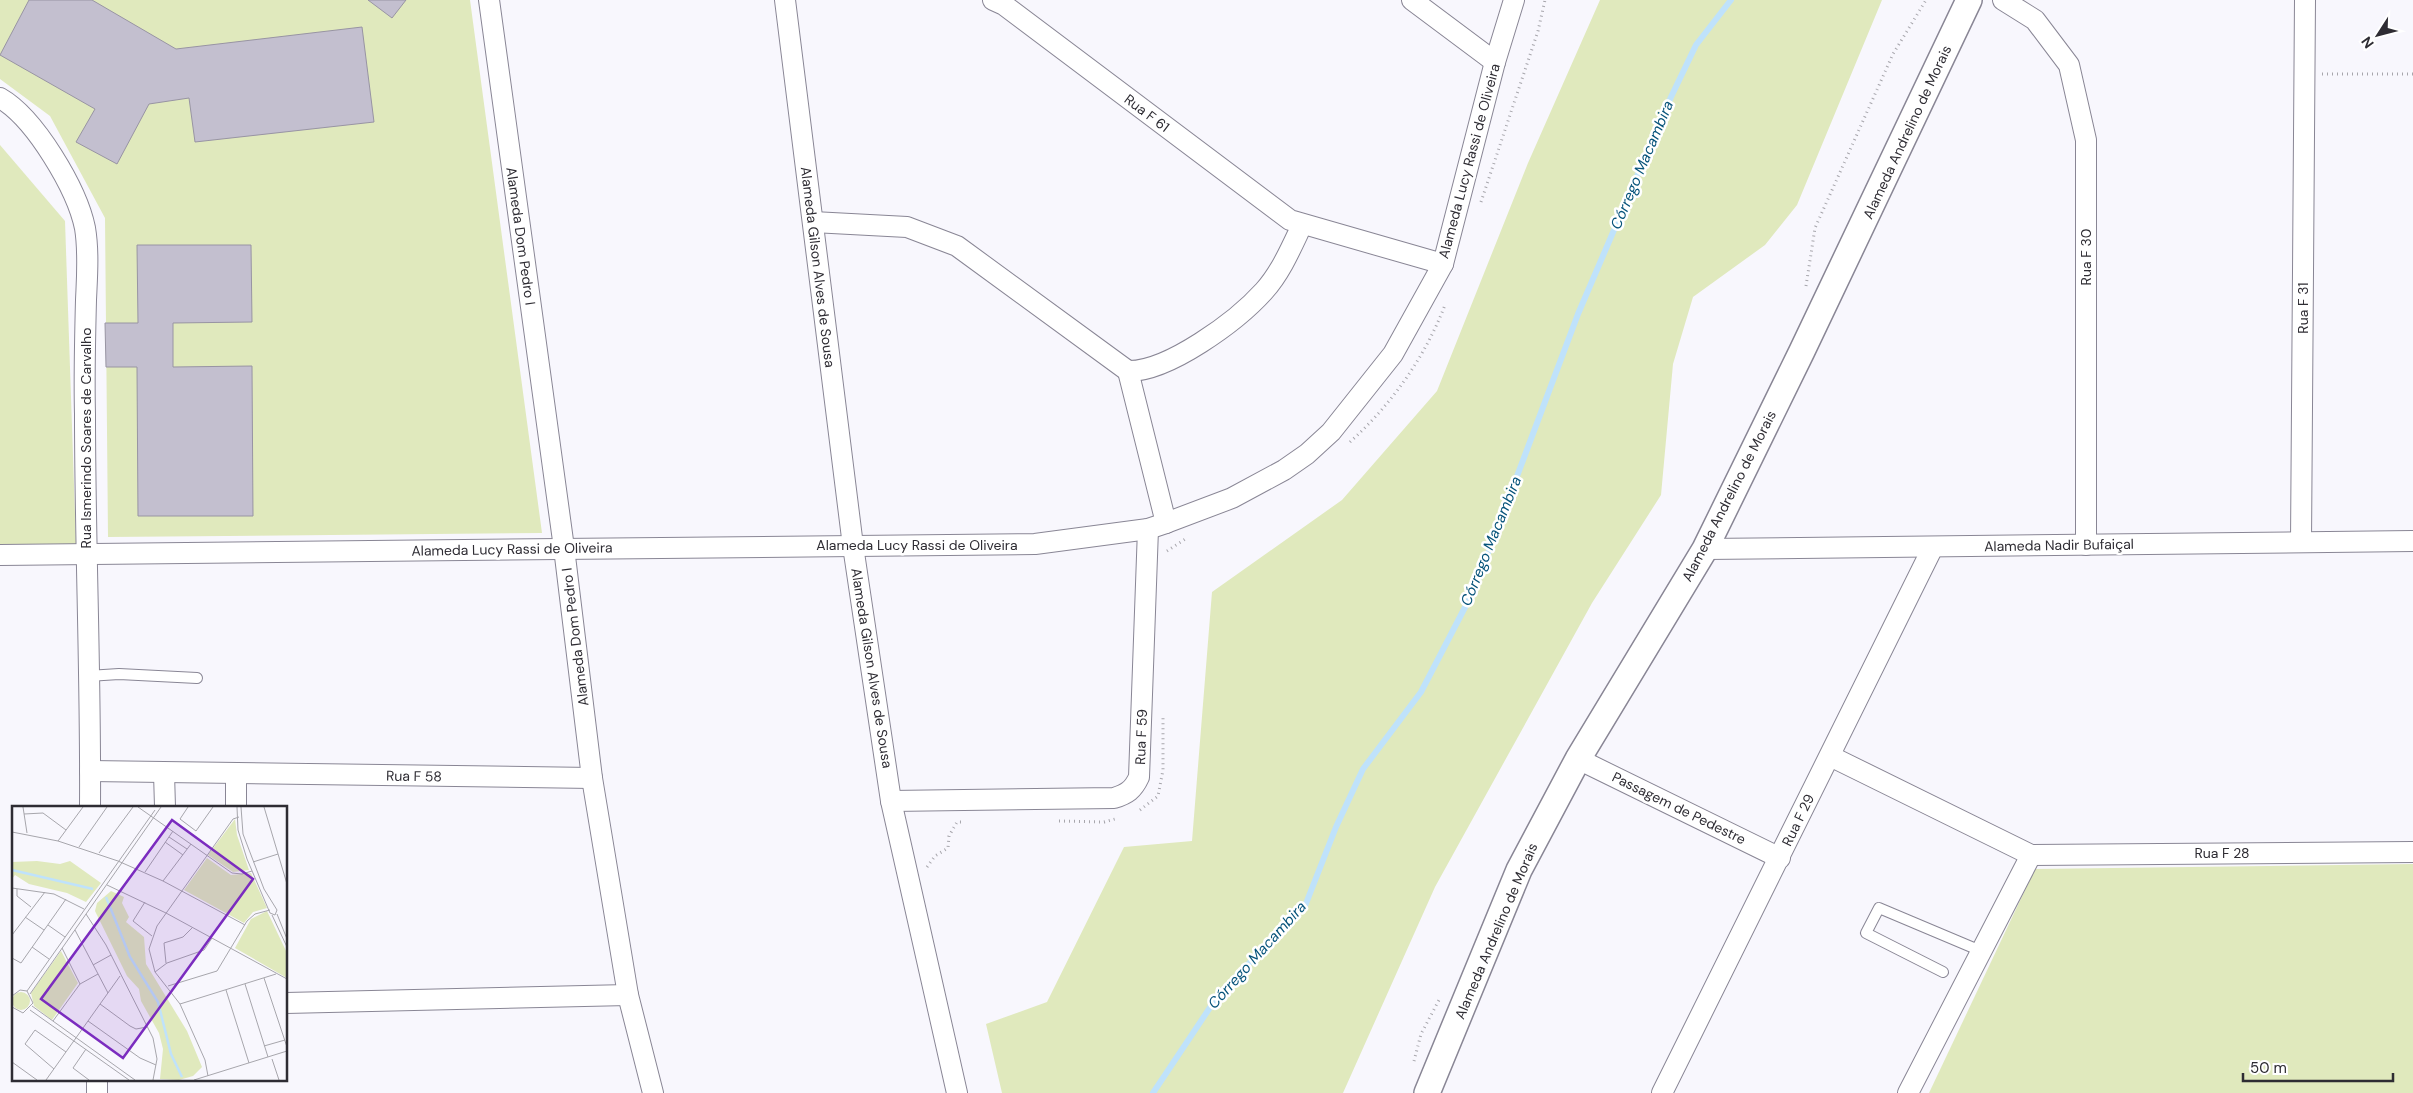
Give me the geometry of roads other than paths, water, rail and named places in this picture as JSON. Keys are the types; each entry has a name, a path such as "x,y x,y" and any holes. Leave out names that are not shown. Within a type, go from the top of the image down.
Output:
{"street":[{"name":"Alameda Dom Pedro I","path":"489,0 564,548 592,778 628,995 653,1093"},
{"name":"Alameda Gilson Alves de Sousa","path":"785,0 853,546 892,801 957,1093"},
{"name":"Rua F 61","path":"993,0 1004,5 1290,220 1443,264"},
{"path":"1412,0 1494,62"},
{"name":"Alameda Lucy Rassi de Oliveira","path":"0,555 1035,544 1157,526 1232,498 1284,470 1307,454 1330,432 1394,354 1443,264 1494,62 1514,0"},
{"name":"Alameda Andrelino de Morais","path":"1427,1093 1519,870 1578,759 1705,549 1802,351 1969,0"},
{"name":"Rua F 30","path":"2003,0 2035,20 2069,65 2086,140 2086,545"},
{"name":"Rua F 31","path":"2301,542 2305,0"},
{"name":"Rua Ismerindo Soares de Carvalho","path":"0,98 10,104 35,129 72,193 85,227 87,254 84,375 90,806"},
{"path":"813,222 907,227 957,246 1128,371 1157,526"},
{"path":"1128,371 1152,368 1171,360 1195,347 1225,324 1264,291 1286,259 1302,225"},
{"name":"Rua F 59","path":"892,801 1114,798 1126,794 1134,787 1139,777 1157,526"},
{"name":"Alameda Nadir Bufaiçal","path":"1705,549 2413,541"},
{"name":"Rua F 29","path":"1662,1093 1933,546"},
{"name":"Rua F 28","path":"1830,756 2031,855 2413,852"},
{"name":"Passagem de Pedestre","path":"1578,759 1780,858"},
{"name":"Rua F 58","path":"90,772 592,778"},
{"path":"164,772 165,806"},
{"path":"236,774 236,806"},
{"path":"1908,1093 2031,855"},
{"path":"288,1003 628,995"},
{"path":"97,1080 97,1093"}],"lane":[{"path":"88,676 119,674 197,678"},
{"path":"1943,972 1866,932 1879,908 1981,951"}],"waterway":[{"name":"Córrego Macambira","path":"1153,1093 1219,994 1305,906 1336,827 1363,769 1421,692 1475,588 1578,314 1671,97 1696,45 1731,0"}]}
